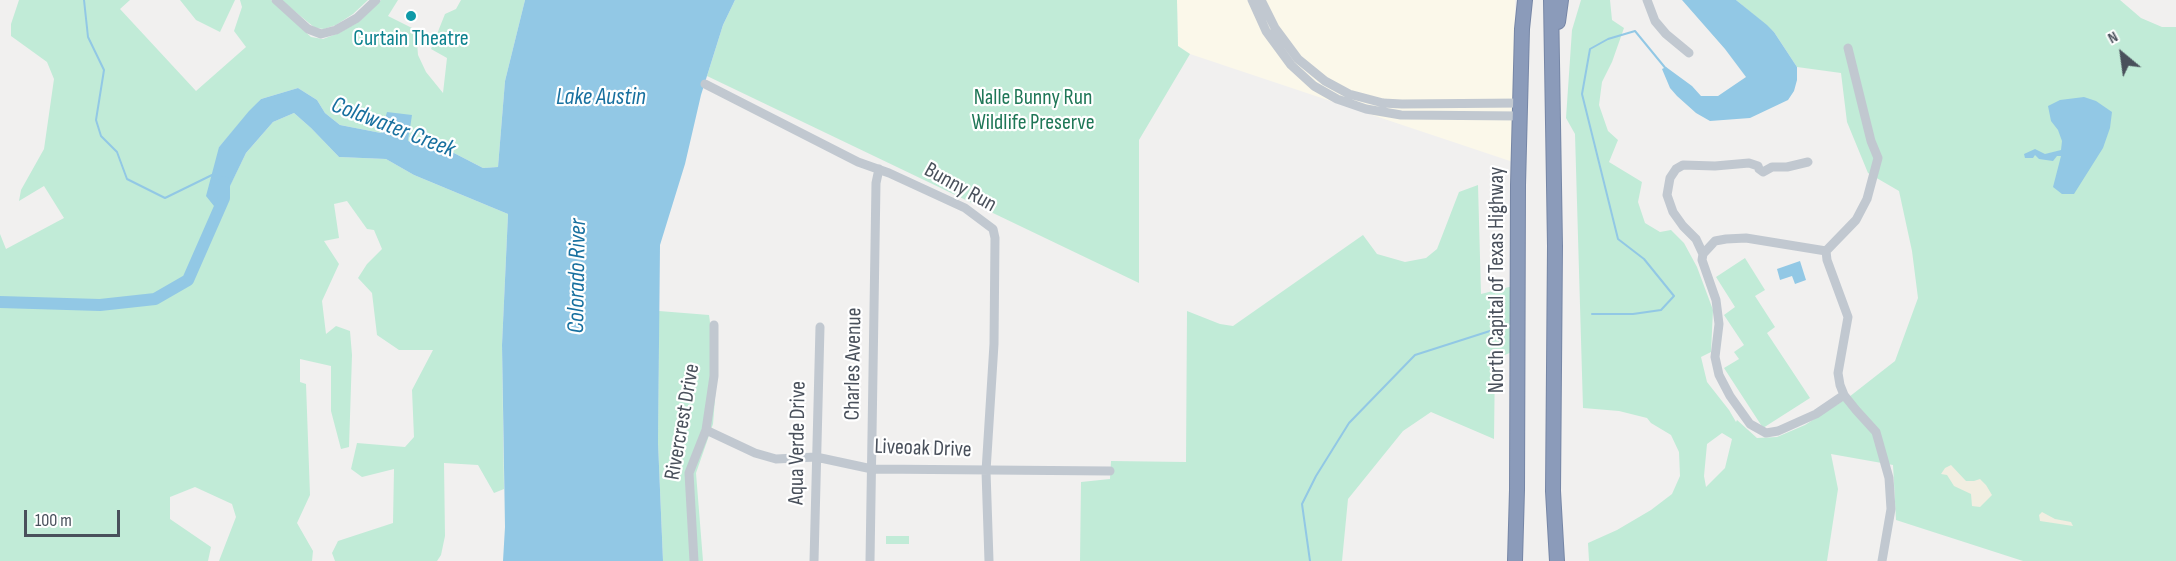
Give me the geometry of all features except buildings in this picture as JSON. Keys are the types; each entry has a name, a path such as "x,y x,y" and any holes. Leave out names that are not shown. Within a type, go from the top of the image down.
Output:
{"highway":[{"name":"North Capital of Texas Highway","path":"1515,561 1518,185 1523,0"},
{"path":"1551,0 1555,246 1553,491 1557,561"},
{"path":"1553,54 1561,0"}],"street":[{"path":"276,0 308,29 321,34 336,30 357,18 376,0"},
{"path":"1251,0 1269,36 1295,62 1336,89 1401,110 1521,110"},
{"path":"1262,0 1295,62"},
{"path":"1647,0 1655,21 1666,34 1689,53"},
{"path":"1826,251 1856,220 1862,210 1878,158 1871,141 1848,48"},
{"name":"Bunny Run","path":"705,84 858,162 879,168 966,208 993,229 995,238 994,344 986,471 989,561"},
{"path":"1703,254 1696,239 1673,212 1667,195 1670,178 1676,169 1683,165 1715,166 1749,163 1758,166 1763,172 1772,167 1787,167 1808,162"},
{"name":"Charles Avenue","path":"870,561 876,183 879,168"},
{"path":"1826,251 1746,237 1715,241 1703,254 1702,260 1717,308 1719,324 1715,357 1719,375 1730,396 1750,424 1766,433 1779,431 1815,414 1844,395"},
{"path":"1826,251 1827,260 1848,317 1838,373 1844,395 1876,432 1889,478 1891,509 1882,561"},
{"name":"Rivercrest Drive","path":"694,561 689,473 706,430 714,376 714,325"},
{"name":"Aqua Verde Drive","path":"814,561 820,327"},
{"name":"Liveoak Drive","path":"706,430 755,453 776,459 816,457 872,469 1110,471"}],"shaded area":[{"path":"1177,0 1515,0 1513,162 1190,54 1178,46"}],"green space":[{"path":"19,0 130,0 120,9 196,91 246,47 234,31 242,7 240,0 271,0 311,37 323,39 360,21 381,0 398,0 388,16 416,30 418,55 426,72 443,93 447,58 431,49 445,14 456,9 461,0 525,0 505,81 498,167 483,168 452,152 408,141 411,115 381,133 340,125 325,113 317,100 298,88 261,99 219,147 218,210 246,153 273,122 294,113 339,157 386,159 414,175 508,214 502,345 504,489 494,493 478,465 444,463 445,536 441,555 437,561 335,561 332,553 338,541 393,523 394,469 362,477 351,469 357,443 405,447 414,437 412,390 433,350 399,350 377,335 372,293 358,278 367,264 382,249 374,230 367,229 347,201 334,204 339,238 324,241 339,264 322,301 326,334 336,326 350,331 352,355 349,447 341,449 331,411 331,366 300,359 300,382 306,384 310,495 297,523 313,551 312,561 219,561 236,517 232,504 195,487 170,497 170,519 211,547 208,561 0,561 0,234 6,249 64,218 44,186 19,201 21,190 44,149 54,79 47,62 11,36 11,24"},
{"path":"180,0 235,0 220,32 196,20"},
{"path":"281,0 368,0 353,14 336,25 324,29 315,28"},
{"name":"Nalle Bunny Run Wildlife Preserve","path":"735,0 1177,0 1178,46 1190,54 1139,140 1139,283 707,76 723,25"},
{"path":"1581,0 1610,0 1612,20 1624,28 1602,82 1599,105 1608,131 1618,140 1609,162 1642,182 1638,202 1645,223 1660,232 1671,230 1684,243 1697,267 1713,310 1711,352 1701,357 1707,382 1736,422 1737,420 1757,438 1777,437 1805,425 1849,397 1895,361 1918,298 1912,251 1899,191 1868,173 1847,122 1841,73 1797,67 1774,32 1736,0 2120,0 2141,18 2162,27 2176,27 2176,561 2023,561 1896,520 1893,465 1831,454 1838,489 1827,561 1589,561 1588,543 1617,530 1651,510 1672,494 1680,476 1679,452 1671,435 1647,418 1619,411 1583,408 1575,134 1566,118 1572,30","holes":["1722,433 1732,439 1725,468 1706,487 1704,476 1707,444"]},
{"path":"1478,185 1481,294 1513,286 1512,352 1495,359 1494,439 1431,412 1403,431 1348,499 1342,561 1080,561 1081,482 1110,479 1111,461 1186,462 1187,311 1220,324 1233,326 1363,235 1377,254 1405,262 1426,258 1437,249 1459,192"},
{"path":"1745,258 1765,290 1755,296 1775,327 1767,333 1810,398 1763,428 1724,368 1739,359 1734,352 1744,345 1724,315 1735,307 1716,277"},
{"path":"659,311 709,315 717,373 713,424 696,473 703,561 663,561 658,442"},
{"path":"886,536 909,536 909,544 886,544"}],"sand":[{"path":"1951,465 1966,481 1980,479 1986,485 1992,495 1980,507 1972,506 1971,494 1954,486 1947,475 1941,474"},
{"path":"2042,512 2055,519 2071,522 2073,526 2040,521 2039,515"}],"water":[{"name":"Lake Austin","path":"525,0 735,0 723,25 701,95 685,164 660,245 658,442 663,561 503,561 505,527 502,345 508,214 414,175 386,159 339,157 294,113 273,122 246,153 218,211 206,196 219,147 249,111 261,99 298,88 317,100 325,113 340,125 381,133 387,112 412,115 408,141 452,152 483,168 498,167 505,81"},
{"path":"1682,0 1736,0 1767,25 1797,67 1794,91 1788,100 1750,118 1710,121 1696,113 1677,96 1670,88 1662,69 1666,67 1692,86 1701,96 1718,96 1746,77"},
{"path":"2084,97 2096,101 2112,112 2110,128 2103,148 2074,194 2062,194 2053,187 2061,156 2057,156 2053,161 2039,159 2035,155 2033,158 2025,158 2024,154 2035,149 2045,154 2061,150 2062,141 2051,121 2048,106 2060,100"},
{"path":"1800,261 1806,280 1795,284 1792,276 1780,280 1777,269"}],"waterway":[{"path":"84,0 88,37 104,70 96,120 101,136 117,152 127,179 165,198 212,175"},
{"path":"1592,314 1633,314 1661,310 1674,296 1644,259 1618,239 1582,94 1590,49 1608,39 1635,31 1667,70"},
{"name":"Coldwater Creek","path":"0,302 100,305 155,299 188,280 224,198 224,182"},
{"path":"1310,561 1302,504 1316,476 1349,423 1415,355 1493,330"}],"place":[{"name":"Curtain Theatre","path":"411,16"}],"water label":[{"name":"Colorado River","path":"578,276"}]}
